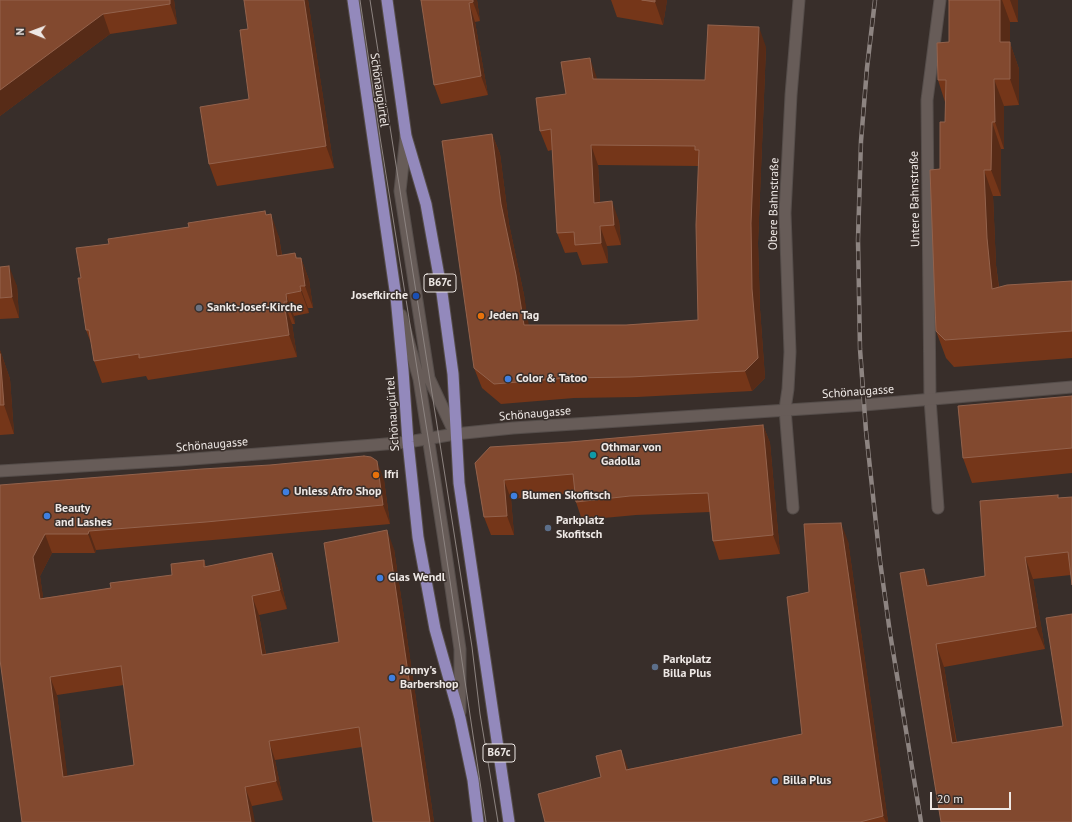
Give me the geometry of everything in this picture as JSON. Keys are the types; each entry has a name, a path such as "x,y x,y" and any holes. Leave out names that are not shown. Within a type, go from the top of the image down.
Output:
{"main road":[{"name":"Schönaugürtel","path":"353,0 396,297 408,442 418,537 435,629 460,718 472,780 478,822"},
{"name":"Schönaugürtel","path":"387,0 406,136 426,204 453,374 455,434 459,483 509,822"},
{"name":"Obere Bahnstraße","path":"793,508 785,409 788,390 790,352 785,212 791,95 799,0"},
{"name":"Untere Bahnstraße","path":"938,508 930,399 927,100 940,0"},
{"path":"406,136 400,191 429,378 455,434"},
{"path":"396,297 419,379 429,438 460,649 460,718"},
{"name":"Schönaugasse","path":"0,471 180,460 408,442 455,434 536,426 930,399 1072,387"}],"building":[{"path":"0,0 170,0 170,4 103,14 0,90"},
{"path":"244,0 304,0 326,146 209,164 200,107 249,99 240,30 248,29"},
{"path":"421,0 473,0 473,2 469,3 481,76 434,85"},
{"path":"642,0 655,0 655,2"},
{"path":"949,0 1000,0 1000,42 1010,42 1010,79 994,79 995,122 992,122 991,170 984,170 987,238 992,289 1007,285 1072,281 1072,331 945,340 936,331 930,170 940,169 940,122 945,122 946,80 938,80 937,43 949,42"},
{"path":"708,25 759,27 751,223 752,289 758,358 745,371 630,377 567,378 494,384 474,368 442,141 492,134 501,204 516,275 524,325 626,325 698,320 696,225 699,150 695,150 695,146 591,145 594,203 612,201 614,225 600,226 601,243 575,245 574,232 557,233 551,129 540,131 536,98 566,94 561,62 590,58 593,79 705,80"},
{"name":"Sankt-Josef-Kirche","path":"265,211 266,215 271,214 277,256 295,253 296,258 301,258 305,286 300,286 301,291 286,294 287,302 284,302 289,335 139,358 139,354 94,361 89,330 86,330 78,278 81,278 76,248 109,244 108,239 189,227 188,223"},
{"path":"9,266 12,297 0,298 0,267"},
{"path":"0,354 4,405 0,405"},
{"path":"1072,396 1072,448 963,458 958,406"},
{"path":"763,425 773,535 713,541 708,493 630,496 576,502 573,474 504,480 507,516 484,517 475,463 490,447 570,442"},
{"path":"364,456 371,457 377,461 383,505 206,522 89,531 88,534 45,534 33,557 40,599 111,588 110,583 172,575 171,564 204,560 204,567 272,553 280,590 252,596 262,655 339,642 324,543 387,530 430,822 373,822 359,727 269,741 276,781 245,787 251,822 22,822 0,660 0,485 270,465","holes":["121,666 134,765 63,777 50,677"]},
{"path":"1058,495 1058,498 1072,497 1072,585 1068,552 1025,557 1036,627 936,644 952,743 1063,726 1046,618 1072,614 1072,822 941,822 900,573 924,569 927,586 985,576 980,501"},
{"path":"841,523 883,816 860,822 545,822 538,794 601,777 596,756 621,750 626,770 802,734 787,597 809,592 804,524"}],"tram line":[{"path":"360,0 380,137 436,487 486,822"},
{"path":"370,0 472,647 480,714 498,822"}],"railway":[{"path":"875,0 867,68 861,141 858,240 860,349 866,431 880,561 890,633 921,822"}],"place":[{"name":"Josefkirche","path":"416,296"},
{"name":"Sankt-Josef-Kirche","path":"199,308"},
{"name":"Jeden Tag","path":"481,316"},
{"name":"Color & Tatoo","path":"508,379"},
{"name":"Othmar von Gadolla","path":"593,455"},
{"name":"Ifri","path":"376,475"},
{"name":"Unless Afro Shop","path":"286,492"},
{"name":"Blumen Skofitsch","path":"514,496"},
{"name":"Beauty and Lashes","path":"47,516"},
{"name":"Parkplatz Skofitsch","path":"548,528"},
{"name":"Glas Wendl","path":"380,578"},
{"name":"Parkplatz Billa Plus","path":"655,667"},
{"name":"Jonny's Barbershop","path":"392,678"},
{"name":"Billa Plus","path":"775,781"}]}
